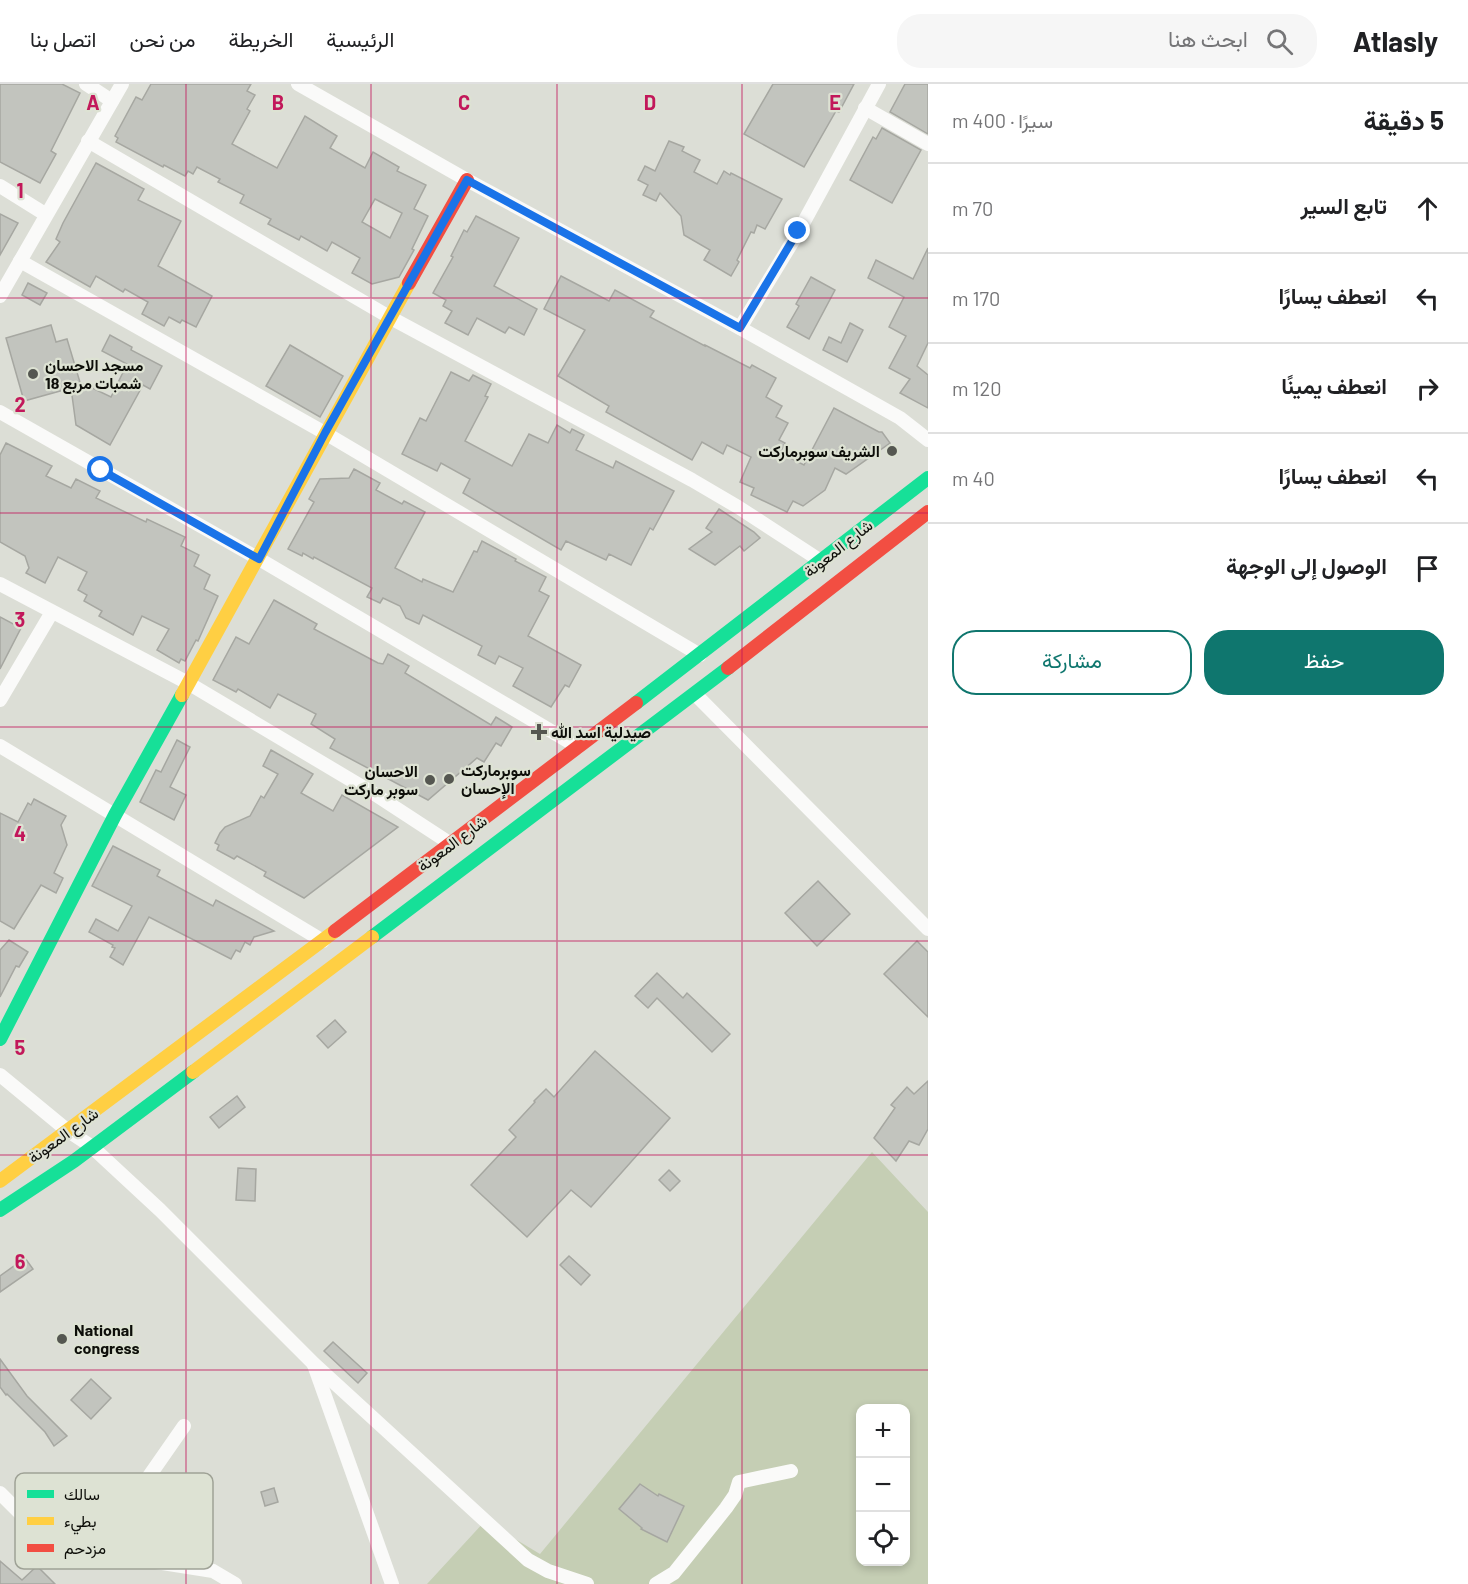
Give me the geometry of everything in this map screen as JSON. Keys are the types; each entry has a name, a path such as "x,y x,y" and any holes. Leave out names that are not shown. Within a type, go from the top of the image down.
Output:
{"main road":[{"path":"0,1040 114,815 259,559 325,433 467,180"},
{"name":"شارع المعونة","path":"0,1181 323,941 700,655 928,478"},
{"name":"شارع المعونة","path":"0,1210 75,1161 91,1146 695,694 928,512"}],"street":[{"path":"86,84 112,101"},
{"path":"0,296 45,214 122,84"},
{"path":"298,84 467,180 740,328 900,418 928,440"},
{"path":"740,328 798,231 879,84"},
{"path":"865,108 928,144"},
{"path":"88,141 391,318 692,480 821,561"},
{"path":"0,186 45,214"},
{"path":"20,261 325,433 700,655"},
{"path":"0,412 259,559 578,747"},
{"path":"0,584 188,683 376,795 451,844"},
{"path":"0,700 52,612"},
{"path":"695,694 928,929"},
{"path":"0,746 323,941"},
{"path":"0,1075 68,1131 91,1146 160,1210 314,1364 528,1560 587,1584"},
{"path":"314,1364 392,1584"},
{"path":"151,1473 184,1426"},
{"path":"656,1584 674,1573 726,1508 735,1495 739,1482 791,1471"},
{"path":"0,1493 15,1508"},
{"path":"206,1569 213,1570 235,1584"}],"green space":[{"path":"872,1152 928,1212 928,1584 427,1584 485,1521 540,1554"}],"building":[{"path":"0,84 62,84 80,93 51,151 56,154 40,183 0,162"},
{"path":"151,84 251,84 247,91 255,95 247,109 250,111 232,144 277,168 305,116 337,136 330,148 365,168 373,152 399,167 397,171 426,185 414,209 428,216 412,249 414,250 399,277 372,284 352,273 360,258 332,242 327,251 301,236 299,240 268,224 271,219 240,203 244,195 218,182 220,179 197,167 193,174 188,171 185,176 116,142 118,138 115,136 136,97 142,100","holes":["375,199 402,213 390,238 362,222"]},
{"path":"773,84 854,84 804,167 744,134"},
{"path":"905,84 928,84 928,134 890,112"},
{"path":"882,128 921,150 892,203 850,180 873,137 876,139"},
{"path":"669,141 684,147 682,151 700,160 694,172 717,184 724,171 782,199 765,229 757,225 754,233 751,232 731,276 704,260 710,250 684,235 681,216 660,193 656,201 643,195 648,185 638,180 645,166 655,171"},
{"path":"96,163 144,189 138,200 181,221 158,266 212,296 196,327 182,320 180,323 169,317 164,326 142,314 148,302 125,289 123,292 96,276 90,287 46,262 60,242 56,239 63,223"},
{"path":"0,214 18,223 0,255"},
{"path":"476,216 519,238 494,286 537,309 524,335 509,327 505,333 477,318 468,335 445,323 452,311 443,306 446,300 433,293 453,257 451,256 464,230 467,232"},
{"path":"928,248 928,343 917,366 928,375 928,408 900,393 910,379 889,368 906,336 889,327 904,297 868,278 876,260 913,279"},
{"path":"561,276 609,301 615,290 654,311 650,317 750,368 752,365 776,378 766,397 782,406 776,417 788,423 779,440 785,443 780,453 804,465 834,408 882,432 890,443 846,474 835,468 825,490 803,506 793,501 787,512 751,495 754,488 740,482 751,457 727,445 723,454 702,442 692,460 606,412 609,406 558,376 585,330 544,309"},
{"path":"811,277 835,290 809,339 787,327 799,306 796,304"},
{"path":"28,283 47,293 40,305 22,295"},
{"path":"850,323 863,330 847,362 823,350 829,337 841,343"},
{"path":"51,325 56,342 67,339 82,389 84,384 111,397 127,364 102,351 110,335 132,347 131,350 162,366 150,389 143,385 110,445 76,425 71,388 24,401 6,338"},
{"path":"290,345 343,376 320,417 266,386"},
{"path":"451,372 469,381 473,375 491,384 485,396 488,397 465,441 512,466 529,434 548,443 557,425 570,433 572,429 584,435 576,450 613,468 616,461 674,491 653,530 650,528 631,565 609,554 606,560 566,541 561,550 463,493 470,479 441,463 437,471 402,454 420,418 426,421"},
{"path":"6,443 52,466 46,476 71,488 76,479 100,491 96,498 146,522 147,519 185,537 181,546 199,555 194,566 210,575 204,589 218,596 198,641 196,640 185,661 181,659 179,663 157,650 169,629 142,616 133,635 99,616 102,611 84,601 87,595 78,590 87,572 58,557 45,583 26,573 29,568 25,556 0,542 0,455"},
{"path":"354,469 380,483 376,490 402,504 404,501 425,512 395,568 422,582 423,579 453,592 474,551 477,552 482,541 546,577 539,591 549,596 528,636 581,665 569,687 565,685 551,707 513,686 523,668 499,656 495,664 478,655 482,646 423,615 419,624 406,618 400,606 383,598 380,603 367,597 372,588 314,557 313,559 303,553 302,556 288,549 314,502 309,499 320,479 349,478"},
{"path":"719,509 760,538 744,551 740,546 715,565 689,549 712,532 706,528"},
{"path":"274,600 317,624 314,629 378,663 383,664 388,654 409,666 405,673 491,725 496,717 512,727 501,746 496,743 484,762 477,758 428,800 330,748 335,739 311,724 316,714 278,694 270,708 238,689 236,692 213,680 236,637 249,644"},
{"path":"0,617 21,628 0,669"},
{"path":"177,740 190,747 170,787 186,795 174,820 140,802 156,770 161,772"},
{"path":"271,750 313,774 301,793 333,811 342,795 398,827 304,898 264,876 266,872 237,856 234,859 217,850 219,845 215,843 225,827 250,816 261,796 264,798 278,774 263,766"},
{"path":"34,799 66,816 61,825 67,845 54,873 63,878 56,893 41,885 14,929 0,921 0,813 18,822 28,803 31,805"},
{"path":"113,846 160,870 157,876 213,906 216,900 274,931 254,937 250,945 245,942 240,952 236,950 231,959 149,917 123,965 110,957 115,948 112,947 113,945 89,932 96,919 118,931 132,906 92,886"},
{"path":"818,881 850,914 817,946 785,913"},
{"path":"9,940 28,952 19,967 16,966 0,997 0,950"},
{"path":"917,941 928,952 928,1017 884,974"},
{"path":"657,973 683,998 687,993 730,1034 712,1052 657,998 648,1008 635,996"},
{"path":"335,1020 346,1032 328,1048 317,1036"},
{"path":"595,1051 670,1118 591,1207 571,1190 527,1237 471,1185 516,1137 509,1130 534,1101 546,1089 554,1097"},
{"path":"928,1081 928,1129 919,1145 909,1141 896,1161 874,1138 895,1108 891,1105 907,1087 914,1094"},
{"path":"237,1096 245,1107 219,1128 210,1117"},
{"path":"238,1168 256,1169 255,1201 236,1200"},
{"path":"669,1170 680,1181 670,1191 659,1180"},
{"path":"569,1256 590,1275 581,1285 560,1265"},
{"path":"25,1258 33,1269 0,1292 0,1276"},
{"path":"333,1342 367,1373 358,1383 324,1351"},
{"path":"0,1359 27,1396 67,1436 54,1446 45,1432 0,1387"},
{"path":"91,1379 111,1398 91,1419 71,1400"},
{"path":"640,1484 658,1496 659,1494 684,1506 667,1542 641,1529 619,1509"},
{"path":"274,1488 278,1502 265,1506 261,1492"},
{"path":"0,1561 22,1580 34,1569 40,1569 55,1584 0,1584"}],"traffic: fast":[{"path":"636,703 928,478"},
{"path":"372,937 728,668"},
{"path":"0,1039 115,815 182,695"},
{"path":"0,1210 74,1161 193,1072"}],"traffic: slow":[{"path":"182,695 409,283"},
{"path":"0,1181 335,931"},
{"path":"193,1072 372,937"}],"traffic: jam":[{"path":"409,283 467,180"},
{"path":"728,668 928,512"},
{"path":"335,931 636,703"}],"place":[{"name":"مسجد الاحسان شمبات مربع 18","path":"33,374"},
{"name":"الشريف سوبرماركت","path":"892,451"},
{"name":"صيدلية اسد الله","path":"539,732"},
{"name":"سوبرماركت الإحسان","path":"449,779"},
{"name":"الاحسان سوبر ماركت","path":"430,780"},
{"name":"National congress","path":"62,1339"}],"route":[{"path":"101,470 259,559 325,433 467,180 740,328 798,231"}]}
